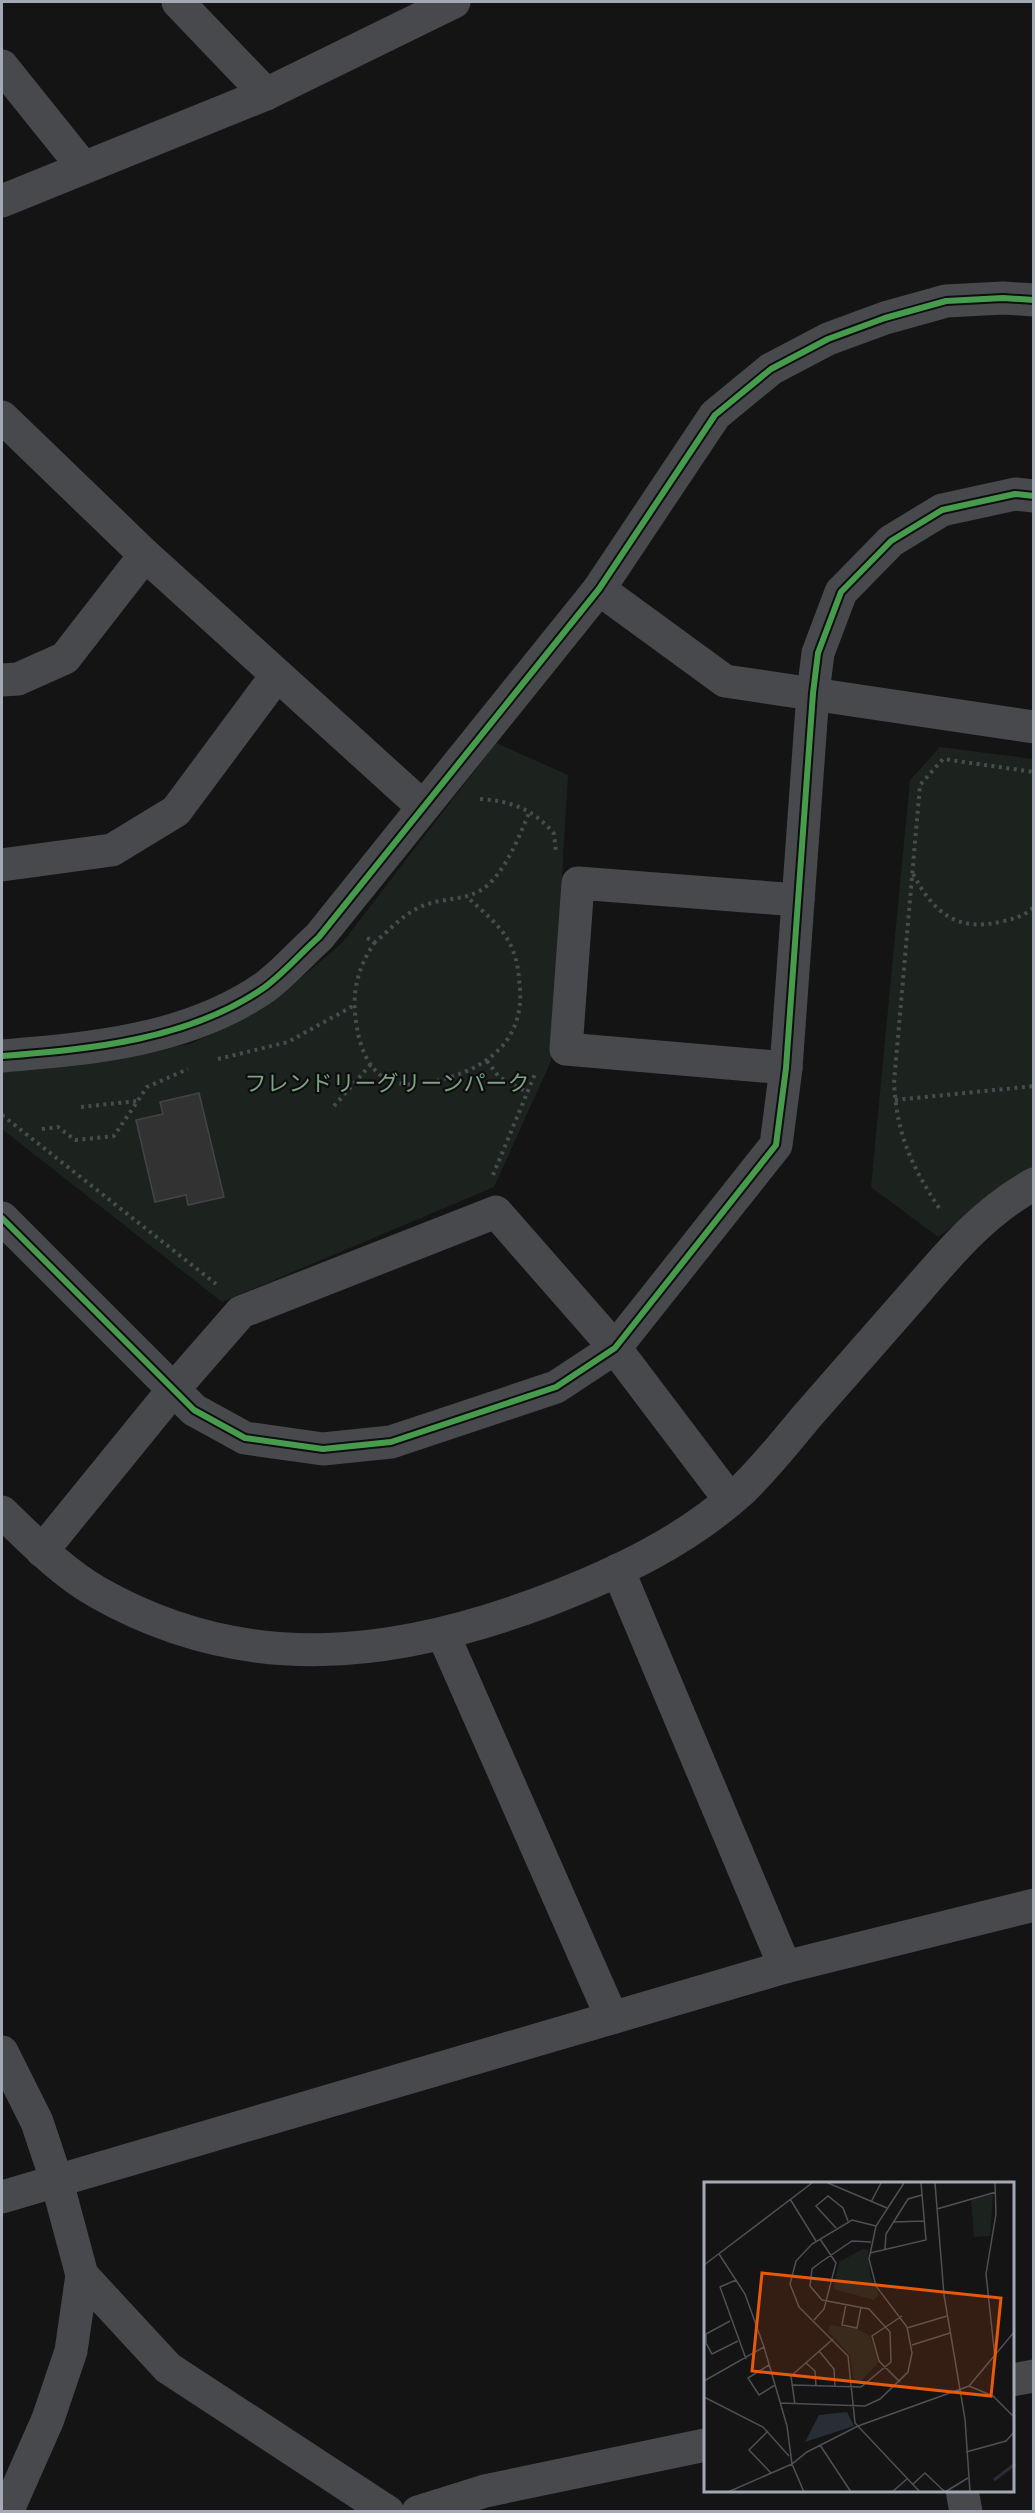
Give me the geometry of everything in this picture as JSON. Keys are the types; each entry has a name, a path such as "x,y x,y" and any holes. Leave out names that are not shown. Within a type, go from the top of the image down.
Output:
{"street":[{"path":"178,2 266,94"},
{"path":"2,201 266,94 454,2"},
{"path":"2,66 83,167"},
{"path":"2,1056 140,1040 201,1020 265,986 332,921 599,589 716,415 771,369 828,339 885,318 946,301 1003,298 1034,300"},
{"path":"2,417 145,555 277,675 427,802"},
{"path":"2,1218 194,1410 244,1438 287,1446 334,1448 391,1442 556,1388 615,1348 776,1145 786,1068 813,693 818,652 841,592 891,541 942,510 1015,494 1034,496"},
{"path":"2,680 18,679 65,658 145,555"},
{"path":"599,589 725,681 1034,728"},
{"path":"2,865 112,850 176,811 277,675"},
{"path":"786,1068 566,1049 577,895 578,883 798,900"},
{"path":"2,1512 42,1551 95,1592 160,1622 216,1639 301,1650 361,1649 443,1634 498,1618 618,1570 690,1533 730,1500 788,1439 966,1235 1014,1195 1034,1184"},
{"path":"42,1551 174,1390 242,1312 495,1212 615,1348 730,1500"},
{"path":"618,1570 785,1967"},
{"path":"443,1634 612,2018"},
{"path":"2,2197 785,1967 1034,1905"},
{"path":"2,2052 37,2122 57,2181 82,2275 71,2351 48,2419 7,2511"},
{"path":"82,2275 168,2368 388,2511"},
{"path":"1014,2380 1034,2376"},
{"path":"418,2511 485,2491 704,2445"},
{"path":"962,2492 966,2511"}],"path":[{"path":"966,1235 940,1210 914,1169 897,1118 895,1100 894,1083 920,785 943,759 1034,772"},
{"path":"427,802 505,802 530,811 554,834 557,856"},
{"path":"467,897 488,916 508,940 517,963 520,987 516,1027 504,1045 487,1060 461,1074 434,1082 408,1085 384,1078 370,1065 358,1033 353,1006 361,962 375,942 404,917 427,904 467,897 488,884 507,862 530,811"},
{"path":"912,873 924,895 941,912 961,924 994,923 1025,915 1034,908"},
{"path":"332,921 375,942"},
{"path":"42,1129 58,1127 75,1140 114,1136 147,1087 206,1062 288,1042 353,1006"},
{"path":"201,1020 206,1062"},
{"path":"487,1060 499,1077 527,1092"},
{"path":"334,1106 370,1065"},
{"path":"491,1179 537,1069"},
{"path":"895,1100 1034,1086"},
{"path":"81,1107 137,1101"},
{"path":"2,1115 224,1291"}],"green space":[{"name":"フレンドリーグリーンパーク","path":"496,743 568,775 551,1061 494,1187 222,1302 2,1129 2,1071 191,1044 275,1000 342,943"},
{"path":"940,747 1033,759 1033,1168 938,1237 871,1187 910,780"}],"building":[{"path":"199,1093 224,1197 188,1205 186,1195 155,1202 136,1120 163,1114 160,1102"}],"cycle path":[{"path":"2,1056 70,1050 138,1039 204,1019 236,1005 265,987 319,937 599,589 715,415 771,369 828,339 885,318 946,301 1003,298 1034,300"},
{"path":"2,1218 194,1410 245,1438 323,1449 391,1442 556,1387 615,1348 776,1145 786,1068 813,693 818,653 841,592 891,541 942,510 1015,494 1034,496"}]}
